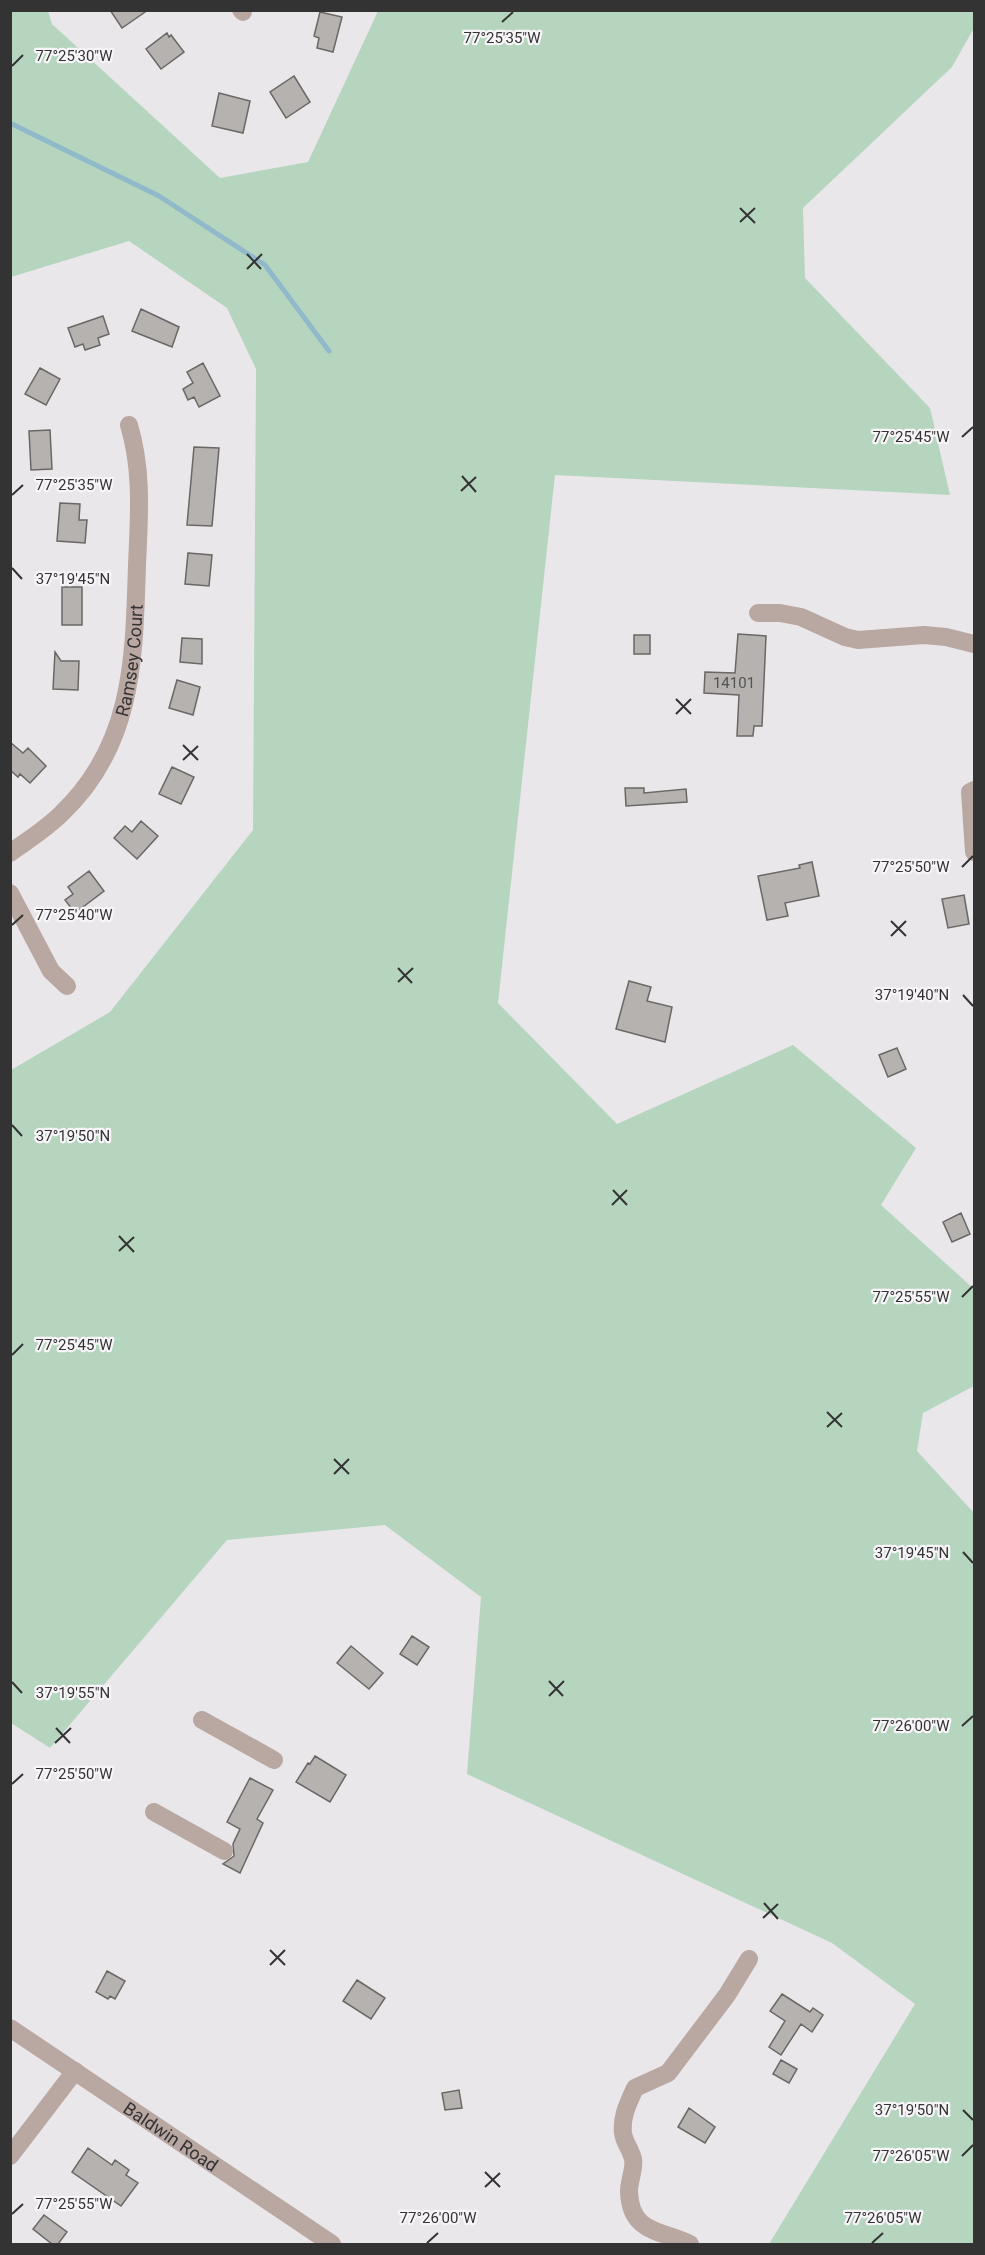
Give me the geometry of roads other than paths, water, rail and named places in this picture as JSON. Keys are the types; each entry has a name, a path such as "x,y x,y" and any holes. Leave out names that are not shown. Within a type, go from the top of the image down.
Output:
{"street":[{"name":"Ramsey Court","path":"10,852 54,821 83,791 114,737 125,705 134,637 140,479 137,451 129,425"},
{"path":"758,613 801,616 845,637 858,640 924,635 946,637 975,645"},
{"path":"975,790 970,792 975,852"},
{"path":"10,893 46,963 67,986"},
{"path":"201,1720 274,1760"},
{"path":"154,1812 224,1851"},
{"path":"690,2244 651,2232 634,2211 629,2195 629,2179 634,2161 623,2133 625,2110 635,2088 668,2073 727,1995 749,1959"},
{"name":"Baldwin Road","path":"10,2028 332,2244"},
{"path":"10,2156 75,2071"}],"waterway":[{"path":"10,123 159,196 265,265 329,351"}]}
